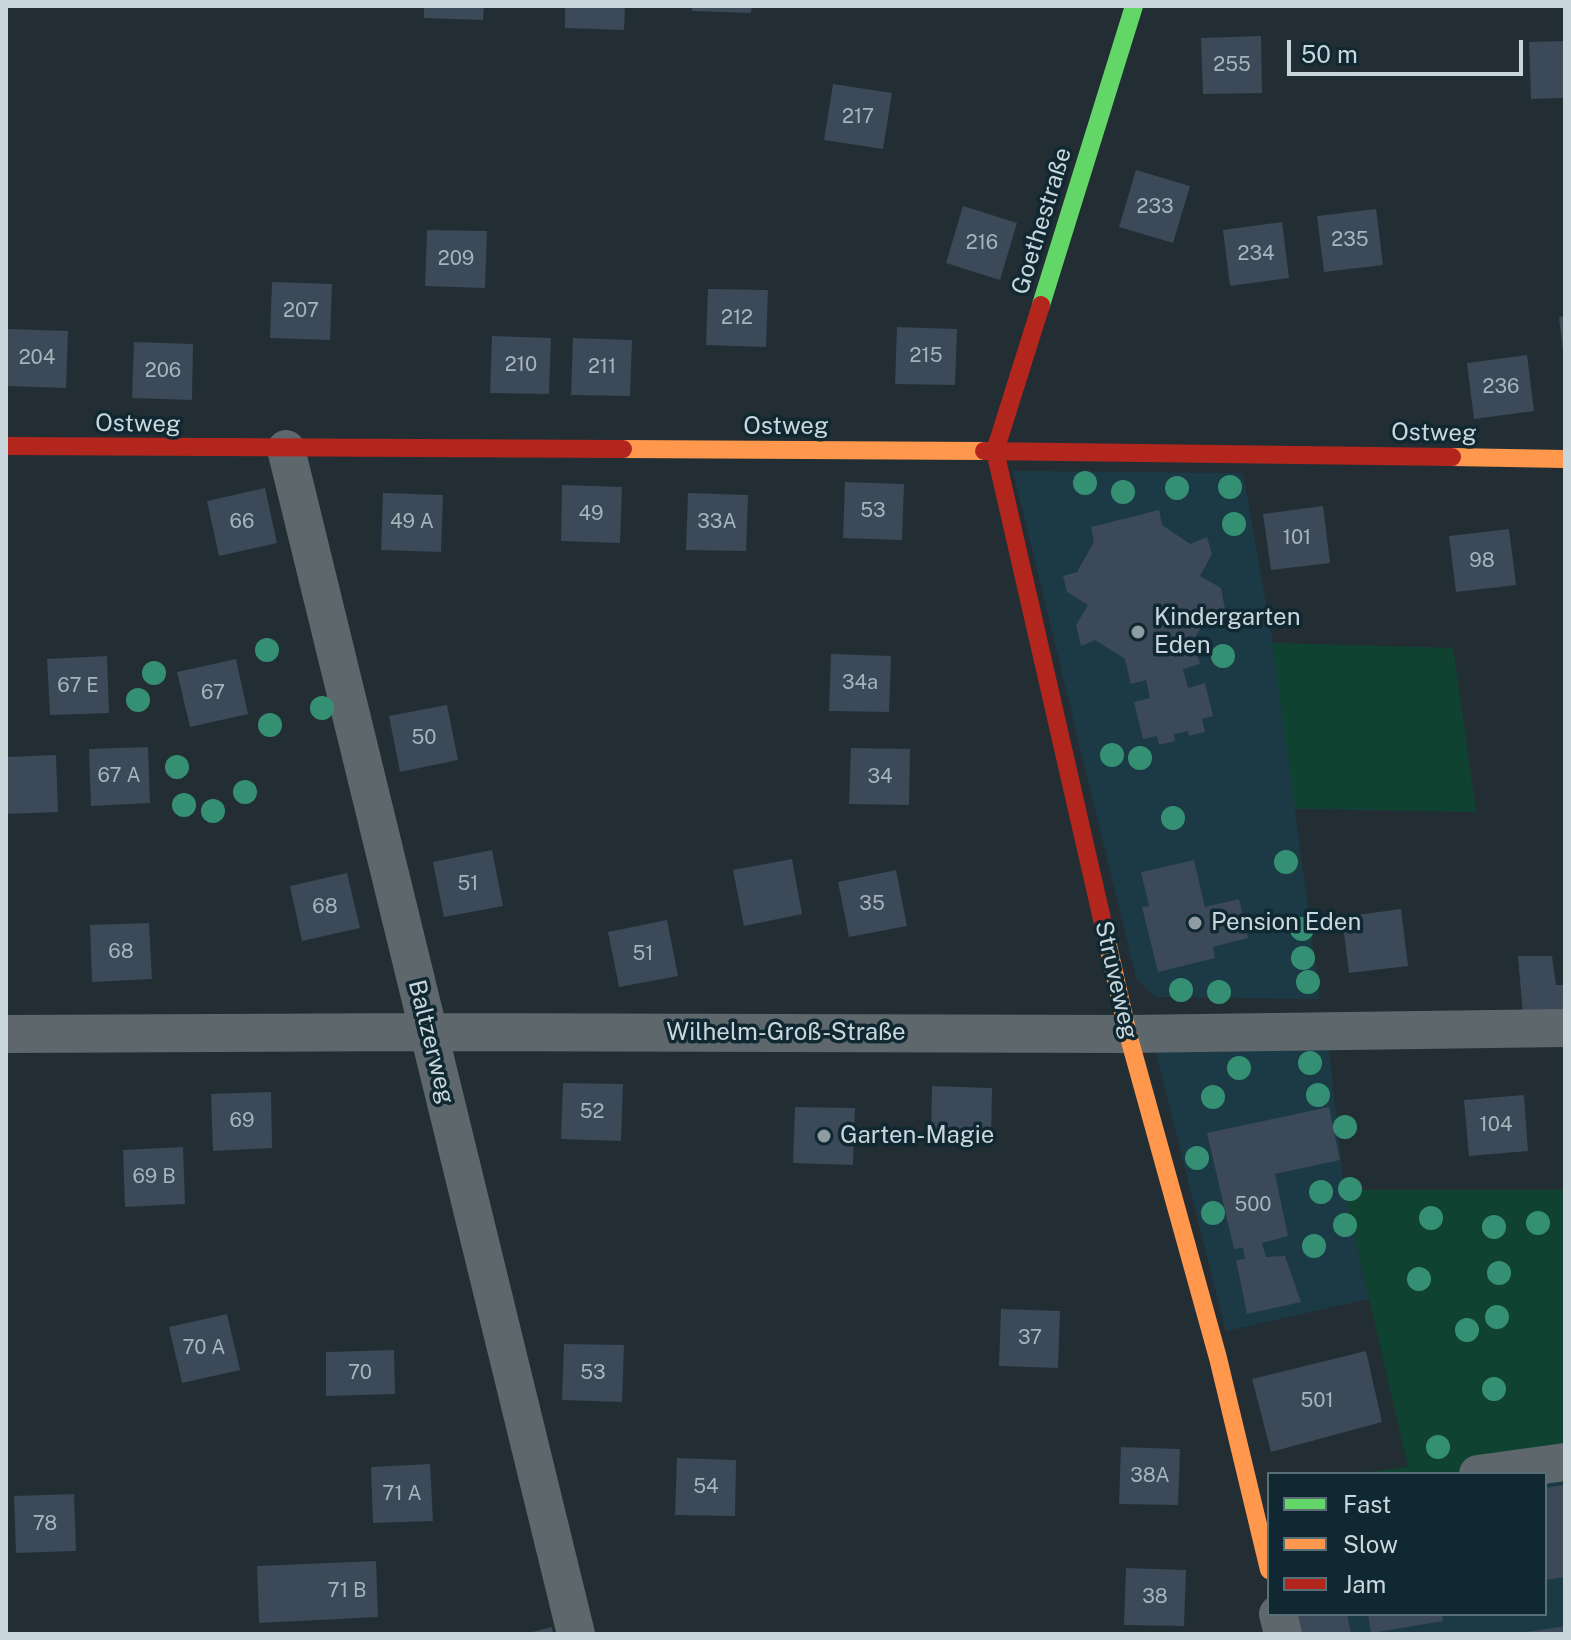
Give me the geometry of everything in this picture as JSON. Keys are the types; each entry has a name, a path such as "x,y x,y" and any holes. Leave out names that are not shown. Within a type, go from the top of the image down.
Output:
{"street":[{"name":"Goethestraße","path":"995,451 1134,6"},
{"name":"Ostweg","path":"6,446 995,451 1565,459"},
{"name":"Baltzerweg","path":"286,449 576,1634"},
{"name":"Struveweg","path":"995,451 1128,1034 1218,1358 1262,1503 1267,1551"},
{"name":"Wilhelm-Groß-Straße","path":"6,1034 1128,1034 1565,1028"},
{"path":"1492,1472 1565,1462"}],"shaded area":[{"path":"1013,471 1243,473 1273,643 1453,648 1476,812 1295,809 1320,999 1155,997 1136,978"},
{"path":"1328,1039 1344,1189 1369,1299 1226,1331 1153,1042"},
{"path":"1565,1481 1565,1634 1299,1634 1294,1616 1547,1616 1547,1484"}],"green space":[{"path":"1272,643 1453,648 1476,812 1295,808"},
{"path":"1344,1190 1565,1190 1565,1481 1547,1484 1547,1472 1367,1472 1408,1467"}],"building":[{"path":"424,6 484,6 483,20 424,18"},
{"path":"565,6 625,6 624,30 565,28"},
{"path":"692,6 752,6 751,13 692,11"},
{"path":"1261,36 1262,93 1203,94 1201,38"},
{"path":"1565,41 1565,98 1531,99 1529,42"},
{"path":"833,84 892,93 883,149 824,140"},
{"path":"1136,170 1190,186 1173,243 1119,227"},
{"path":"963,206 1017,223 1000,280 946,263"},
{"path":"1376,209 1383,265 1324,272 1317,216"},
{"path":"1282,222 1289,278 1230,286 1223,230"},
{"path":"427,230 487,231 485,288 425,286"},
{"path":"272,282 332,284 330,340 270,338"},
{"path":"708,289 768,290 766,347 706,345"},
{"path":"1565,316 1565,352 1563,352 1559,317"},
{"path":"897,327 957,329 955,385 895,384"},
{"path":"8,329 68,331 66,388 6,386"},
{"path":"492,336 551,338 549,394 490,393"},
{"path":"573,338 632,340 630,396 571,395"},
{"path":"134,342 193,344 192,400 132,398"},
{"path":"1527,355 1534,411 1474,419 1467,363"},
{"path":"845,482 904,484 902,540 843,538"},
{"path":"562,485 622,487 620,543 561,541"},
{"path":"265,488 277,543 219,556 207,501"},
{"path":"383,493 443,495 441,552 381,550"},
{"path":"688,493 748,495 746,551 686,550"},
{"path":"1323,506 1330,563 1271,570 1263,514"},
{"name":"Kindergarten Eden","path":"1159,510 1162,525 1190,544 1207,537 1212,554 1200,576 1221,588 1225,609 1210,613 1193,640 1200,664 1183,669 1188,688 1205,683 1213,716 1202,719 1205,732 1189,736 1188,731 1174,734 1175,741 1159,745 1157,736 1143,739 1134,702 1150,698 1146,680 1131,684 1125,659 1095,640 1081,646 1076,625 1088,605 1067,592 1063,576 1077,572 1094,542 1091,527"},
{"path":"1509,529 1516,585 1456,592 1449,536"},
{"path":"831,654 891,656 889,712 829,711"},
{"path":"107,656 109,713 50,715 47,659"},
{"path":"236,659 248,714 190,727 177,672"},
{"path":"447,705 458,760 400,772 389,716"},
{"path":"148,747 150,803 91,806 89,749"},
{"path":"851,748 910,749 909,805 849,804"},
{"path":"56,755 58,812 6,814 6,757"},
{"path":"492,850 503,906 444,917 433,862"},
{"path":"792,859 802,914 744,926 733,870"},
{"name":"Pension Eden","path":"1194,860 1205,907 1239,899 1248,938 1213,947 1215,958 1158,972 1142,907 1149,906 1141,872"},
{"path":"896,870 907,926 849,937 838,882"},
{"path":"347,873 360,928 302,941 290,886"},
{"path":"1401,909 1408,966 1349,973 1342,917"},
{"path":"667,920 678,976 619,987 608,932"},
{"path":"149,923 152,979 92,982 90,925"},
{"path":"1518,956 1552,956 1556,985 1565,985 1565,1014 1523,1015"},
{"path":"563,1083 623,1084 621,1141 561,1139"},
{"path":"932,1086 992,1088 991,1144 931,1143"},
{"path":"271,1092 272,1148 213,1151 211,1094"},
{"path":"1524,1095 1528,1151 1469,1156 1464,1100"},
{"name":"Garten-Magie","path":"795,1107 855,1108 853,1165 793,1163"},
{"path":"1329,1107 1340,1160 1275,1174 1288,1236 1262,1243 1266,1257 1285,1256 1301,1302 1247,1314 1236,1260 1245,1259 1243,1248 1234,1249 1207,1133"},
{"path":"183,1147 185,1204 125,1207 123,1150"},
{"path":"1001,1309 1060,1311 1058,1368 999,1366"},
{"path":"227,1314 240,1370 182,1383 169,1327"},
{"path":"564,1344 624,1345 622,1402 562,1400"},
{"path":"394,1350 395,1394 326,1396 326,1352"},
{"path":"1366,1351 1382,1422 1271,1452 1252,1379"},
{"path":"1121,1447 1180,1449 1178,1505 1119,1504"},
{"path":"677,1458 736,1460 735,1516 675,1515"},
{"path":"430,1464 433,1521 373,1523 371,1467"},
{"path":"1564,1485 1565,1577 1547,1580 1547,1488"},
{"path":"74,1494 76,1551 16,1553 14,1496"},
{"path":"376,1561 378,1617 259,1623 257,1566"},
{"path":"1126,1568 1186,1570 1184,1626 1124,1625"},
{"path":"1294,1616 1347,1616 1351,1634 1299,1634"},
{"path":"1368,1616 1442,1616 1443,1621 1371,1633"},
{"path":"1565,1626 1565,1634 1527,1634 1527,1632"},
{"path":"552,1627 553,1634 528,1634 528,1633"}],"traffic: fast":[{"path":"1041,305 1134,6"}],"traffic: slow":[{"path":"623,449 984,451"},
{"path":"1452,457 1565,459"},
{"path":"1107,941 1128,1034 1218,1358 1267,1562"}],"traffic: jam":[{"path":"1041,305 995,451 1107,941"},
{"path":"6,446 623,449"},
{"path":"984,451 1452,457"}],"place":[{"name":"Kindergarten Eden","path":"1138,632"},
{"name":"Pension Eden","path":"1195,923"},
{"name":"Garten-Magie","path":"824,1136"}]}
